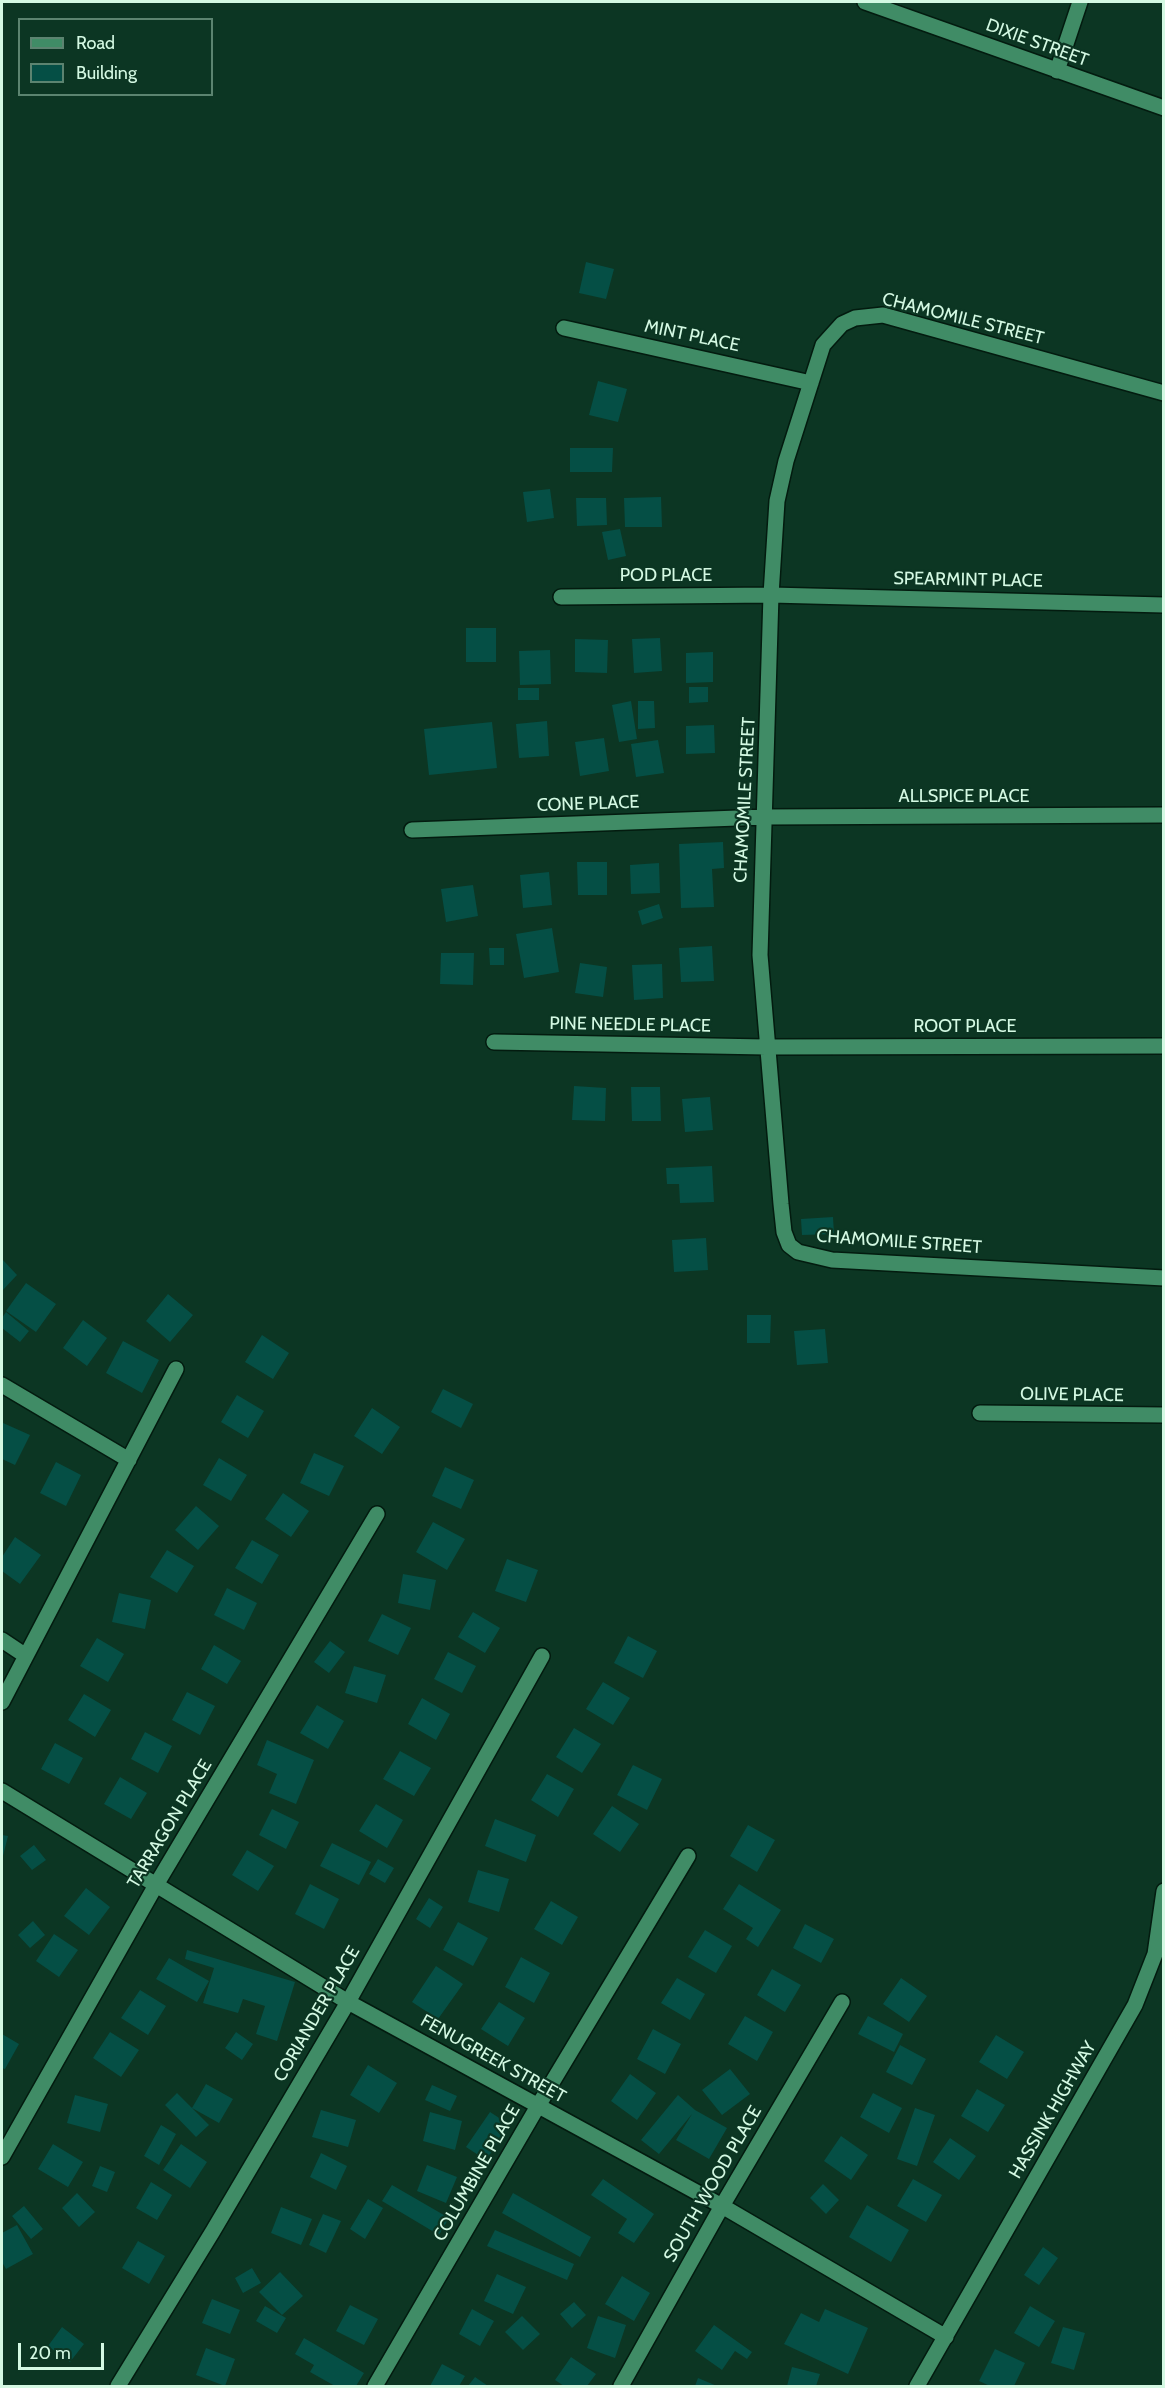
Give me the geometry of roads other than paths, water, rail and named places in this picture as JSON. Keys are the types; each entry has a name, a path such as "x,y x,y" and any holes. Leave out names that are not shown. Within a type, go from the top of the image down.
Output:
{"street":[{"name":"DIXIE STREET","path":"865,2 1164,108"},
{"path":"1057,71 1080,2"},
{"name":"CHAMOMILE STREET","path":"1164,393 883,315 855,318 842,324 823,345 786,461 777,501 771,595 760,955 766,1047 784,1232 789,1245 798,1252 832,1260 1164,1278"},
{"name":"MINT PLACE","path":"564,328 811,383"},
{"name":"POD PLACE","path":"561,597 771,595"},
{"name":"SPEARMINT PLACE","path":"771,595 1164,605"},
{"name":"ALLSPICE PLACE","path":"765,817 1164,815"},
{"name":"CONE PLACE","path":"412,830 765,817"},
{"name":"PINE NEEDLE PLACE","path":"494,1042 766,1047"},
{"name":"ROOT PLACE","path":"766,1047 1164,1046"},
{"path":"2,1702 176,1368"},
{"path":"2,1385 129,1460"},
{"name":"OLIVE PLACE","path":"980,1413 1164,1415"},
{"name":"TARRAGON PLACE","path":"2,2157 156,1885 377,1514"},
{"path":"2,1640 26,1656"},
{"name":"CORIANDER PLACE","path":"118,2386 213,2231 348,2002 542,1656"},
{"name":"FENUGREEK STREET","path":"2,1791 348,2002 722,2206 946,2337"},
{"name":"COLUMBINE PLACE","path":"375,2386 538,2106 688,1856"},
{"name":"HASSINK HIGHWAY","path":"917,2386 1135,2005 1159,1955 1164,1891"},
{"name":"SOUTH WOOD PLACE","path":"621,2386 722,2206 842,2002"}]}
